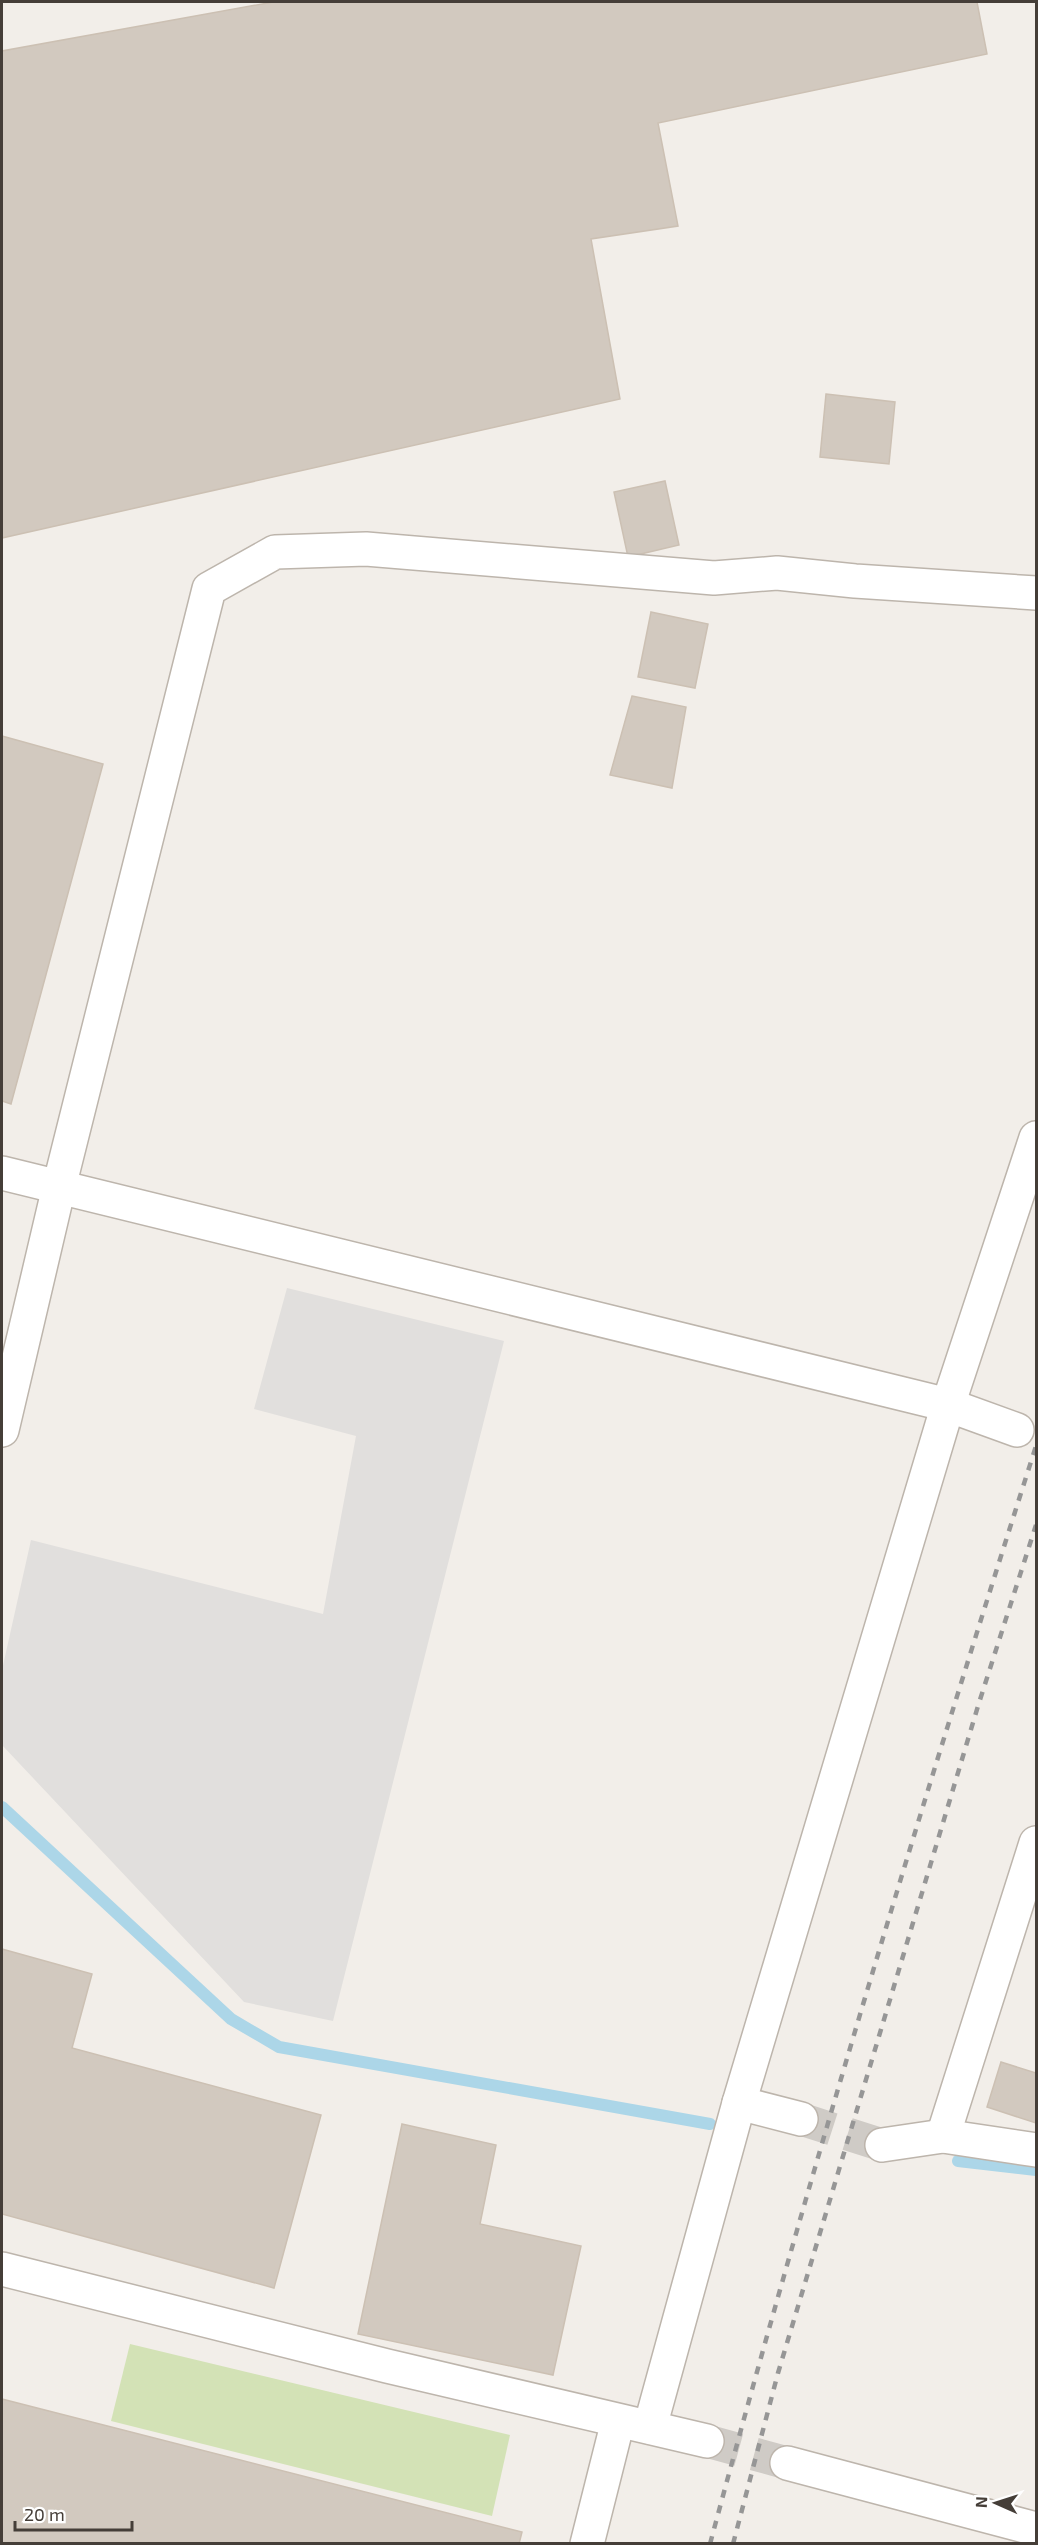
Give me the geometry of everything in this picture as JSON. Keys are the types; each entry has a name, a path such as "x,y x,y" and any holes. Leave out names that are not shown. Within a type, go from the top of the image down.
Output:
{"street":[{"path":"2,1430 59,1187 209,589 275,552 366,549 714,578 777,573 855,581 1036,593"},
{"path":"650,2427 739,2103 948,1405 1036,1138"},
{"path":"2,1173 948,1405 1017,1430"},
{"path":"943,2136 1036,1844"},
{"path":"739,2103 801,2119"},
{"path":"882,2145 943,2136 1036,2150"},
{"path":"2,2269 387,2366 707,2441"},
{"path":"587,2544 618,2421"},
{"path":"787,2463 1036,2529"}],"green space":[{"path":"130,2344 510,2435 492,2516 111,2421"}],"shaded area":[{"path":"287,1288 504,1341 333,2021 244,2002 2,1745 2,1670 31,1540 323,1614 356,1436 254,1409"}],"building":[{"path":"273,2 977,2 987,54 658,123 678,226 591,239 620,399 2,538 2,51"},
{"path":"826,394 895,402 889,464 820,457"},
{"path":"665,481 679,545 628,557 614,492"},
{"path":"651,612 708,624 695,688 638,677"},
{"path":"632,696 686,707 672,788 610,775"},
{"path":"2,736 103,764 11,1104 2,1101"},
{"path":"2,1949 92,1974 72,2048 321,2115 274,2288 2,2214"},
{"path":"1001,2062 1036,2073 1036,2123 987,2107"},
{"path":"402,2124 496,2145 480,2224 581,2246 553,2375 358,2334"},
{"path":"2,2399 522,2532 519,2544 2,2544"}],"waterway":[{"path":"2,1807 231,2019 279,2047 710,2124"},
{"path":"958,2161 1036,2170"}],"tunnel":[{"path":"801,2119 882,2145"},
{"path":"707,2441 787,2463"}],"railway":[{"path":"710,2544 826,2130 950,1719 1036,1446"},
{"path":"733,2544 778,2373 978,1706 1036,1525"}]}
